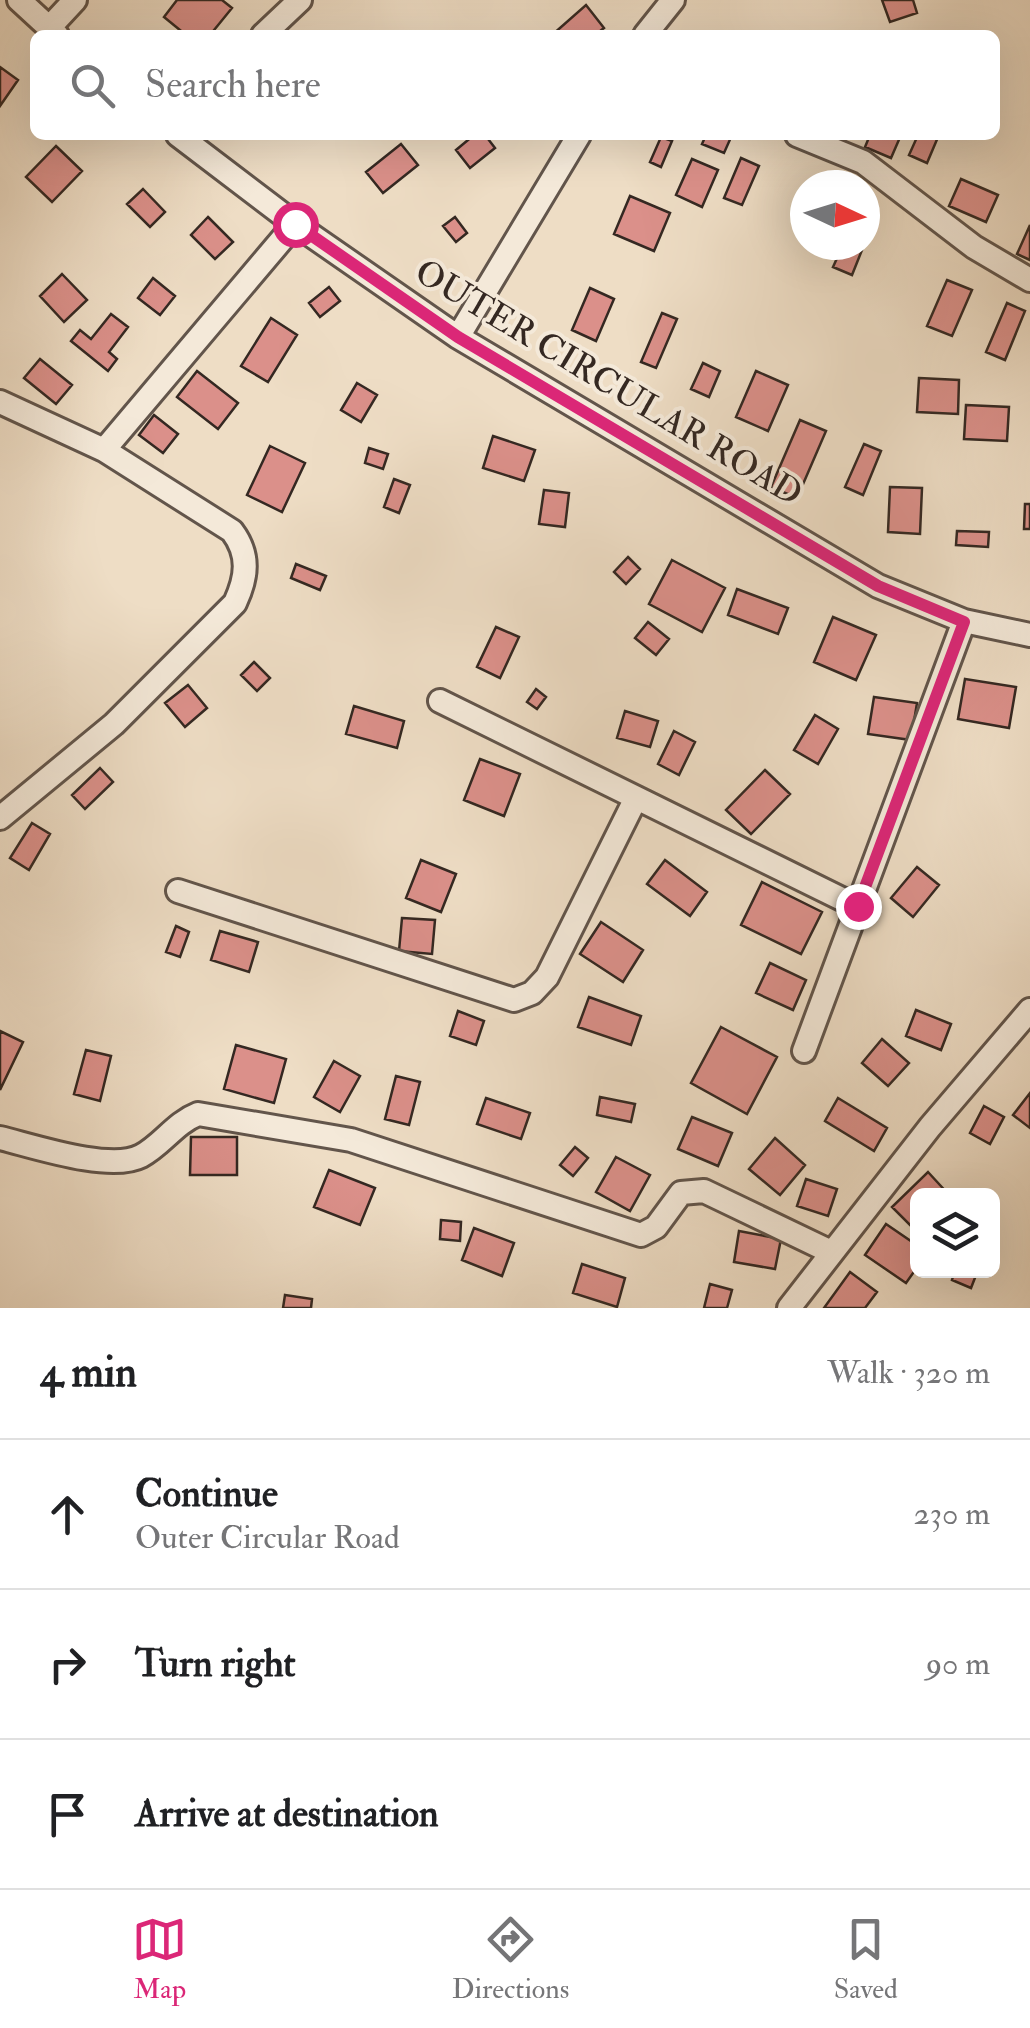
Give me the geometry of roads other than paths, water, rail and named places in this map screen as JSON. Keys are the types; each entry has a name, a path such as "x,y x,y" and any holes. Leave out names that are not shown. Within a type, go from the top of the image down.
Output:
{"street":[{"path":"19,0 52,30"},
{"path":"54,30 75,0"},
{"path":"269,30 300,0"},
{"path":"648,30 673,0"},
{"name":"OUTER CIRCULAR ROAD","path":"185,140 295,224 458,337 878,586 964,622 1030,635"},
{"path":"458,337 576,140"},
{"path":"809,140 863,162 974,247 1030,280"},
{"path":"104,450 295,224"},
{"path":"0,402 104,450 232,531 244,546 244,583 234,604 114,724 0,818"},
{"path":"804,1051 964,622"},
{"path":"440,701 858,906"},
{"path":"178,890 514,1000 532,993 547,977 636,798"},
{"path":"789,1308 930,1127 1030,1010"},
{"path":"0,1138 105,1161 139,1158 186,1119 198,1114 351,1140 640,1234 656,1227 681,1193 704,1191 832,1252"}]}
